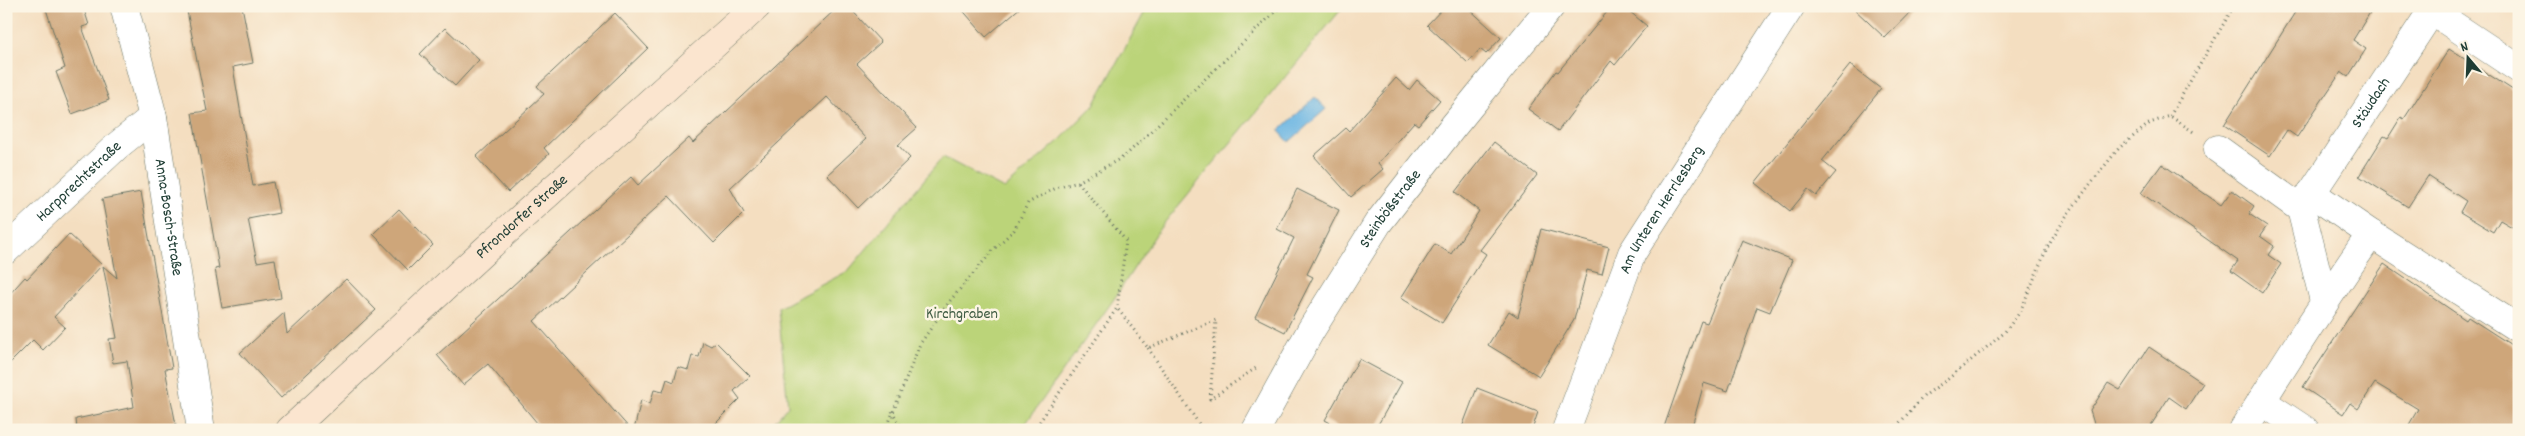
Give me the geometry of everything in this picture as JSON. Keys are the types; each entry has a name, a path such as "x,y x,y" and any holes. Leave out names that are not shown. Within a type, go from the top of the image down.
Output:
{"street":[{"name":"Anna-Bosch-Straße","path":"124,6 153,117 201,430"},
{"name":"Pfrondorfer Straße","path":"290,430 490,246 757,6"},
{"name":"Steinbößstraße","path":"1256,430 1311,330 1378,223 1551,6"},
{"name":"Am Unteren Herrlesberg","path":"1566,430 1632,253 1791,6"},
{"name":"Stäudach","path":"2306,201 2434,9 2519,69"},
{"name":"Harpprechtstraße","path":"6,250 117,146 153,117"},
{"path":"2218,149 2306,201 2371,234 2519,329"},
{"path":"2306,201 2324,301"},
{"path":"2243,430 2324,301 2371,234"},
{"path":"2261,401 2305,430"}],"path":[{"path":"886,430 920,344 949,302 994,249 1014,230 1028,203 1056,188 1078,182 1108,167 1138,145 1281,6"},
{"path":"1893,430 1924,396 2004,333 2020,312 2047,248 2086,189 2120,148 2150,123 2170,116 2234,6"},
{"path":"2170,116 2218,149"},
{"path":"1034,430 1118,308 1126,241 1078,182"},
{"path":"1118,308 1148,348 1203,430"},
{"path":"1148,348 1216,320 1210,399 1257,367"},
{"path":"892,411 903,430"}],"green space":[{"name":"Kirchgraben","path":"1148,6 1344,6 1160,228 1114,299 1021,430 768,430 788,406 778,308 848,271 943,157 1004,189 1060,140 1094,105"}],"water":[{"path":"1315,97 1326,109 1289,142 1279,131"}],"building":[{"path":"45,6 83,6 89,25 82,27 109,100 72,114 56,72 65,68"},
{"path":"186,6 242,6 253,63 233,67 253,186 273,182 279,213 248,219 257,262 275,259 281,298 222,308 215,269 219,268 192,113 207,111"},
{"path":"839,6 848,6 881,42 857,64 917,128 898,145 910,158 858,208 827,175 866,139 827,97 730,188 744,213 714,243 669,196 534,321 631,430 543,430 488,364 463,385 437,355 631,177 638,185 689,138 693,143"},
{"path":"959,6 1022,6 986,37"},
{"path":"1445,6 1466,6 1501,38 1486,54 1480,49 1468,63 1427,25"},
{"path":"1612,6 1623,6 1647,26 1615,65 1611,61 1558,131 1528,109 1556,71 1558,72"},
{"path":"1851,6 1916,6 1885,38"},
{"path":"2299,6 2374,6 2353,40 2366,49 2348,77 2341,72 2297,137 2287,130 2270,156 2224,125"},
{"path":"615,13 648,48 544,148 549,154 508,192 476,157 544,94 537,86"},
{"path":"445,28 479,60 455,86 420,54"},
{"path":"2449,49 2519,94 2519,231 2500,220 2493,232 2460,212 2466,201 2428,176 2408,207 2359,176 2384,136 2388,138 2401,117 2404,119"},
{"path":"1850,65 1881,89 1822,161 1836,172 1816,196 1808,189 1790,211 1755,183"},
{"path":"1396,78 1409,90 1417,80 1440,100 1418,125 1414,122 1378,163 1383,169 1351,197 1314,156 1346,128 1349,131"},
{"path":"1494,142 1537,175 1480,250 1486,254 1442,323 1401,298 1435,244 1451,254 1479,211 1455,192"},
{"path":"2162,164 2221,205 2232,190 2254,206 2249,214 2267,226 2260,236 2274,246 2268,255 2281,264 2262,293 2231,271 2238,261 2141,193"},
{"path":"1297,189 1339,210 1307,274 1313,277 1285,332 1255,317 1294,238 1277,229"},
{"path":"141,192 172,368 165,369 177,430 77,430 76,419 134,407 127,361 113,363 109,339 117,338 103,266 117,278 102,199"},
{"path":"399,209 433,245 408,270 373,234"},
{"path":"1541,229 1609,247 1602,274 1587,270 1574,320 1539,376 1488,345 1509,311 1518,317"},
{"path":"69,234 102,265 54,317 65,327 43,350 33,340 6,367 6,298 25,277 27,279"},
{"path":"1742,240 1792,260 1770,312 1757,307 1728,391 1704,383 1691,430 1663,430 1701,321 1707,323"},
{"path":"2384,264 2466,320 2468,317 2519,350 2519,430 2406,430 2418,409 2375,383 2358,409 2350,403 2343,414 2303,387"},
{"path":"346,279 376,310 281,398 240,353 284,313 287,334"},
{"path":"703,342 711,346 716,342 750,376 734,391 740,399 709,430 634,430 641,400 650,404 654,390 663,392 667,379 674,382 678,367 688,370 692,356 699,357"},
{"path":"2149,347 2203,383 2186,409 2169,397 2148,430 2096,430 2090,411 2108,383 2120,390"},
{"path":"1359,359 1402,382 1375,430 1343,430 1325,420"},
{"path":"1477,388 1538,412 1532,430 1461,430"}]}
